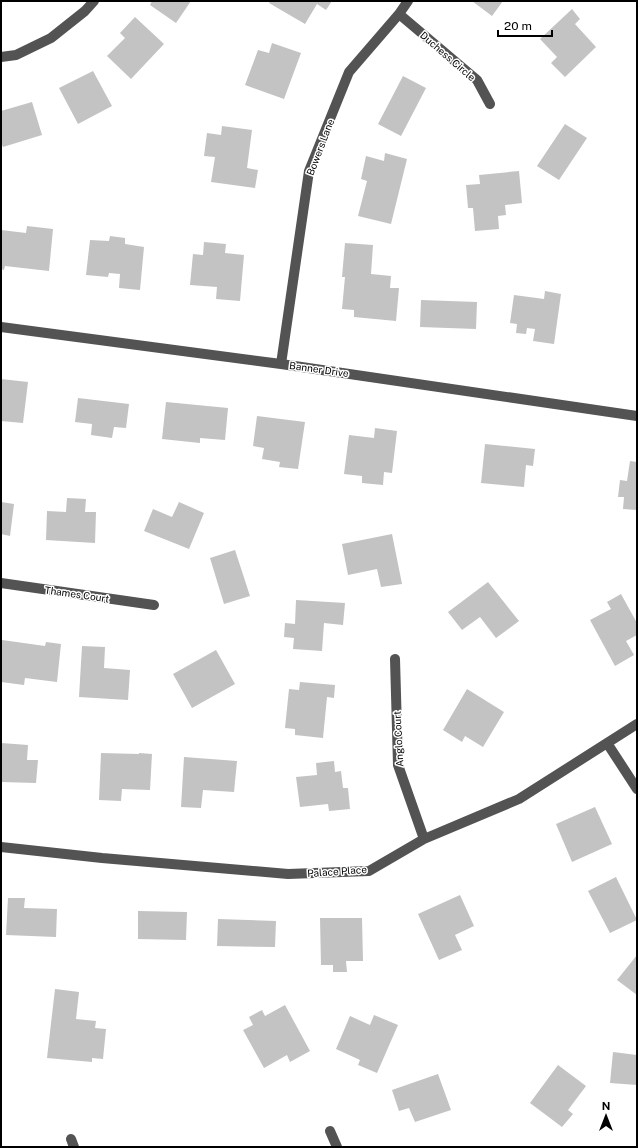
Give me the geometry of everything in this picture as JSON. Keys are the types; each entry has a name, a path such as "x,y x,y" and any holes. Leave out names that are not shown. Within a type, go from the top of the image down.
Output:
{"street":[{"path":"1,57 16,55 52,38 85,11 94,1"},
{"name":"Bowers Lane","path":"281,364 309,171 349,72 399,14 408,1"},
{"name":"Duchess Circle","path":"399,14 477,80 490,104"},
{"name":"Banner Drive","path":"1,328 281,364 637,416"},
{"name":"Thames Court","path":"1,583 154,605"},
{"name":"Anglo Court","path":"395,659 398,765 424,839"},
{"name":"Palace Place","path":"1,847 102,858 288,874 369,871 424,839 519,799 637,724"},
{"path":"607,743 637,789"},
{"path":"330,1131 337,1147"}],"building":[{"path":"152,1 191,1 176,23 150,5"},
{"path":"270,1 332,1 326,10 317,4 305,24 269,3"},
{"path":"472,1 503,1 492,16"},
{"path":"572,9 580,19 575,24 596,47 565,77 551,63 557,57 540,39"},
{"path":"135,17 164,44 131,79 107,56 125,38 120,33"},
{"path":"272,43 301,53 284,99 245,85 258,50 269,53"},
{"path":"93,71 112,106 78,124 59,88"},
{"path":"403,76 426,88 401,136 378,124"},
{"path":"32,102 42,135 3,147 1,142 1,111"},
{"path":"565,124 587,138 559,180 537,166"},
{"path":"222,126 252,130 247,168 258,170 255,188 211,182 215,157 204,156 207,133 221,135"},
{"path":"385,153 407,159 391,224 358,216 367,181 361,179 366,156 384,161"},
{"path":"519,171 522,203 505,205 506,215 498,216 499,229 475,231 473,208 468,208 466,185 480,184 479,175"},
{"path":"27,226 53,229 49,271 5,266 4,270 1,269 1,230 26,233"},
{"path":"110,236 125,238 125,244 144,247 140,290 119,288 120,274 109,273 108,277 86,275 90,240 109,241"},
{"path":"204,242 226,244 225,253 244,255 240,301 216,299 217,287 190,285 193,254 203,255"},
{"path":"345,243 373,245 371,274 391,276 390,288 399,288 396,321 354,317 354,310 342,309 345,277 342,277"},
{"path":"545,291 561,294 554,344 533,341 535,329 527,328 526,334 516,333 517,324 510,323 514,295 544,299"},
{"path":"421,300 477,302 476,329 420,327"},
{"path":"1,379 28,382 23,423 1,421"},
{"path":"78,398 129,404 126,428 114,427 112,438 91,435 92,424 75,422"},
{"path":"166,402 228,408 225,440 200,438 200,443 162,439"},
{"path":"257,416 305,422 298,469 279,467 280,462 262,459 264,448 253,446"},
{"path":"375,428 397,431 392,473 384,472 383,485 362,483 362,476 344,474 349,435 374,438"},
{"path":"485,444 535,449 533,466 526,465 524,487 481,483"},
{"path":"630,461 637,462 637,510 623,509 624,497 618,497 620,480 627,481"},
{"path":"67,498 86,499 85,512 96,512 95,543 46,540 47,511 66,512"},
{"path":"1,502 14,504 10,536 1,534"},
{"path":"179,502 204,513 189,549 144,531 153,509 172,517"},
{"path":"392,534 402,584 381,587 377,569 348,575 342,544"},
{"path":"235,550 250,596 224,604 210,558"},
{"path":"488,582 519,621 496,638 480,617 462,630 448,612"},
{"path":"621,594 637,623 637,635 626,641 634,655 615,666 590,620 611,609 607,602"},
{"path":"296,600 345,603 343,625 324,623 322,651 293,649 294,638 284,637 285,623 295,624"},
{"path":"2,640 45,646 46,642 61,644 57,682 25,678 24,685 1,682"},
{"path":"82,646 105,647 104,668 130,670 128,700 79,697"},
{"path":"216,650 235,684 192,708 173,674"},
{"path":"300,682 335,685 334,698 327,697 323,738 295,735 295,729 285,728 289,689 299,690"},
{"path":"467,689 504,712 483,747 465,736 462,742 443,730"},
{"path":"1,743 28,745 27,760 38,760 36,783 1,782"},
{"path":"101,753 152,754 150,790 122,789 121,801 99,800"},
{"path":"184,757 237,761 234,792 203,790 201,808 181,807"},
{"path":"334,761 335,772 341,771 343,788 348,788 350,809 329,811 328,804 300,807 296,777 317,775 316,763"},
{"path":"595,807 612,844 572,862 556,824"},
{"path":"616,877 637,920 610,933 588,891"},
{"path":"460,895 474,926 455,935 462,950 439,960 418,914"},
{"path":"8,898 25,898 24,908 57,909 56,937 6,935"},
{"path":"138,911 187,912 186,940 138,939"},
{"path":"320,918 362,918 363,961 346,961 347,972 333,972 333,965 321,965"},
{"path":"218,919 276,921 275,947 217,946"},
{"path":"637,955 637,995 617,980"},
{"path":"55,989 79,992 76,1019 96,1021 95,1028 106,1029 103,1059 92,1058 92,1062 47,1058"},
{"path":"285,1005 310,1051 290,1062 287,1055 264,1068 243,1030 253,1025 249,1017 262,1010 265,1016"},
{"path":"374,1015 398,1025 377,1073 358,1065 360,1060 336,1049 350,1016 370,1025"},
{"path":"613,1052 637,1055 637,1085 610,1083"},
{"path":"558,1065 586,1086 568,1110 573,1114 562,1127 530,1103"},
{"path":"438,1074 451,1110 415,1122 409,1108 399,1111 392,1090"}]}
